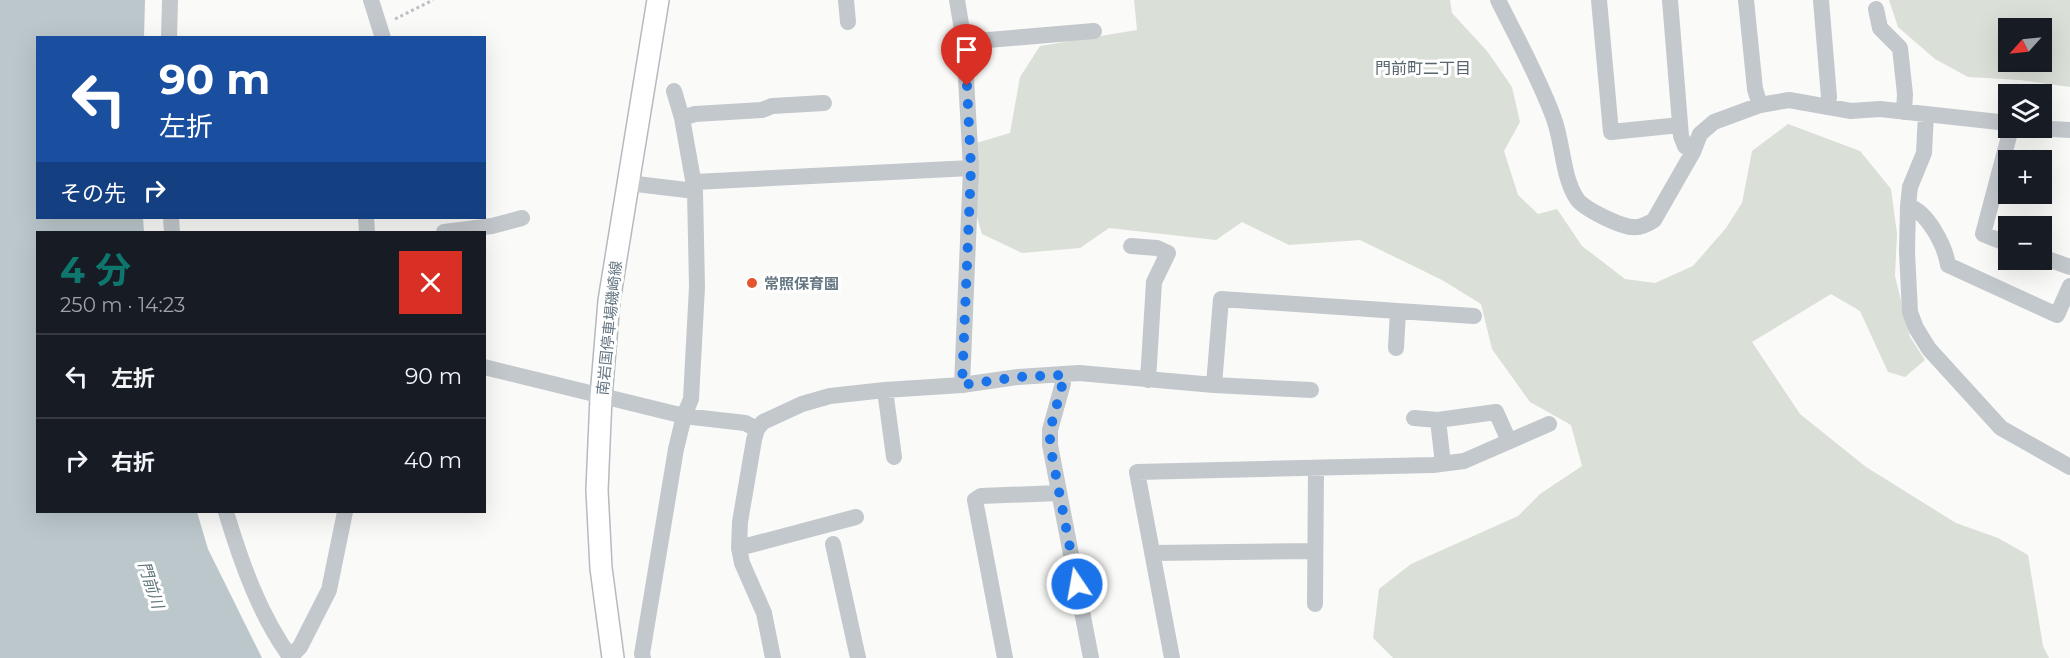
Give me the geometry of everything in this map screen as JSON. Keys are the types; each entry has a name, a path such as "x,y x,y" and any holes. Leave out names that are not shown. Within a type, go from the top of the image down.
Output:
{"main road":[{"name":"南岩国停車場磯崎線","path":"613,658 601,568 597,490 601,397 609,301 658,0"}],"street":[{"path":"169,36 170,0"},
{"path":"371,0 381,32"},
{"path":"846,0 848,22"},
{"path":"957,0 964,42 971,168 962,385"},
{"path":"1498,0 1554,118 1572,190 1579,202 1609,220 1632,228 1645,226 1654,220 1693,152 1700,134 1714,123 1760,105 1789,99 1851,111 1904,112 1998,124"},
{"path":"1599,0 1611,132 1680,125"},
{"path":"1670,0 1681,136 1685,146 1693,152"},
{"path":"1746,0 1755,89 1760,105"},
{"path":"1821,0 1829,97 1827,107"},
{"path":"1876,9 1880,28 1900,48 1905,94 1904,112"},
{"path":"964,42 1094,31"},
{"path":"643,658 672,472 684,416 691,399 693,374 697,287 695,186 682,118 674,91"},
{"path":"682,118 695,114 824,103"},
{"path":"1926,114 1924,153 1910,187 1908,206 1907,252 1910,312 1916,328 1929,349 2001,428 2070,467"},
{"path":"2052,129 2070,130"},
{"path":"1998,240 1983,234 2008,138"},
{"path":"628,183 695,186 971,168"},
{"path":"1908,206 1915,208 1939,237 1946,252 1948,265 2057,315 2070,286"},
{"path":"452,231 492,226 522,218"},
{"path":"1131,246 1157,248 1168,253 1154,282 1148,380"},
{"path":"2052,260 2070,267"},
{"path":"1214,385 1221,299 1474,316"},
{"path":"1396,348 1398,311"},
{"path":"486,368 684,416 744,423 758,429"},
{"path":"773,658 764,613 742,563 739,548 740,522 758,429 763,422 802,404 830,396 1079,373 1214,385 1311,390"},
{"path":"1064,375 1050,430 1050,445 1091,658"},
{"path":"885,390 894,457"},
{"path":"1414,418 1438,420 1496,412 1509,441"},
{"path":"1438,420 1443,464"},
{"path":"1172,658 1137,472 1443,464 1464,461 1549,424"},
{"path":"1315,604 1316,468"},
{"path":"1005,658 975,500 981,496 1058,493"},
{"path":"226,513 233,536 273,631 291,657 300,647 329,590 345,513"},
{"path":"739,548 856,517"},
{"path":"833,544 858,658"},
{"path":"1153,553 1315,551"}],"path":[{"path":"381,32 433,0"}],"shaded area":[{"path":"1134,0 1450,0 1452,13 1487,51 1512,87 1520,122 1504,151 1518,195 1538,214 1557,209 1582,246 1625,279 1655,283 1693,266 1726,228 1742,203 1752,151 1788,124 1860,151 1891,189 1897,234 1895,276 1910,337 1925,360 1905,377 1888,372 1860,311 1831,294 1752,342 1800,414 1866,467 1956,523 1998,538 2028,555 2043,646 2049,658 1393,658 1373,638 1379,589 1411,564 1518,516 1540,494 1582,466 1571,425 1530,402 1492,349 1481,304 1442,280 1360,240 1289,245 1242,222 1216,240 1109,228 1080,248 1022,253 982,234 973,204 973,144 1010,133 1020,77 1040,46 1137,30"},
{"path":"1889,0 2070,0 2070,87 2020,80 1968,77 1935,59 1898,27"}],"water":[{"name":"門前川","path":"0,0 145,0 144,36 36,36 36,219 143,219 144,231 36,231 36,513 197,513 208,549 262,658 0,658"}],"place":[{"name":"常照保育園","path":"752,283"}],"district":[{"name":"門前町二丁目","path":"1423,68"}],"route":[{"path":"967,86 971,168 962,385 1018,377 1064,375 1050,430 1050,445 1077,584"}]}
